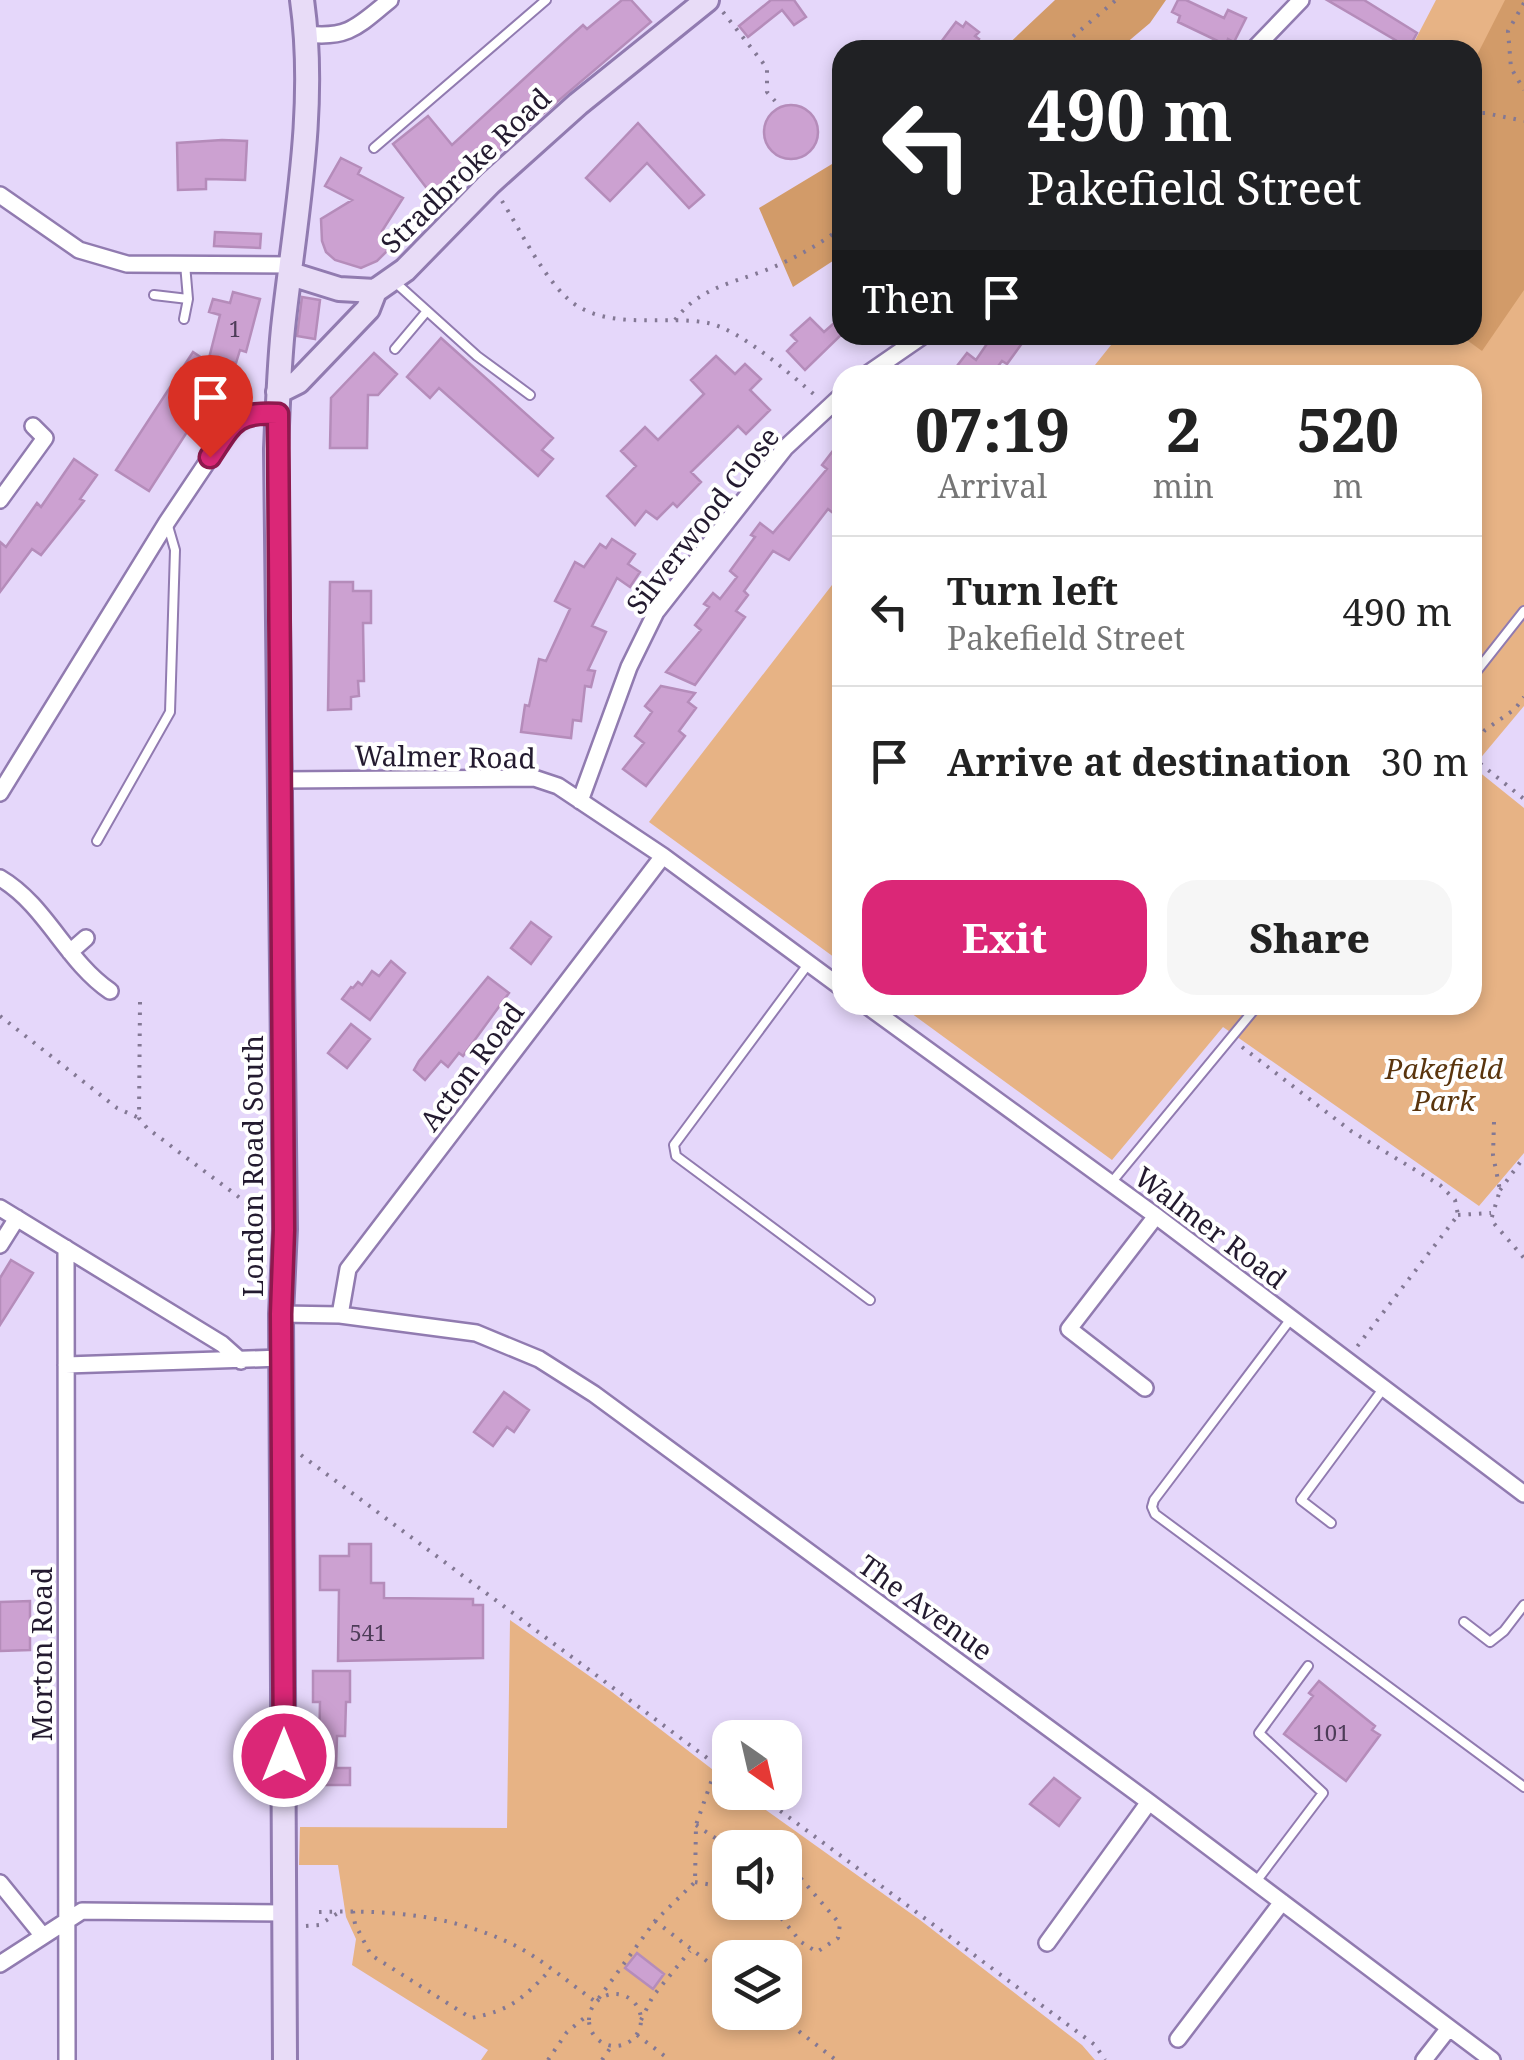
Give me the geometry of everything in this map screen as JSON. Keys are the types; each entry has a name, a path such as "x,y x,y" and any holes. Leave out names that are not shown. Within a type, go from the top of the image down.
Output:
{"main road":[{"name":"London Road South","path":"285,2060 278,403 304,150 307,34 302,0"},
{"name":"Stradbroke Road","path":"278,403 368,309 384,285 490,183 696,4"},
{"path":"292,270 339,289 384,285"}],"street":[{"path":"307,34 332,37 348,33 390,0"},
{"path":"1263,40 1301,0"},
{"path":"0,194 78,250 128,264 292,270"},
{"path":"880,365 910,345"},
{"path":"0,793 232,424 278,403"},
{"name":"Silverwood Close","path":"580,801 628,666 656,612 786,448 832,404"},
{"path":"0,500 46,436"},
{"name":"Walmer Road","path":"282,780 534,778 558,786 663,856 832,981"},
{"name":"Acton Road","path":"340,1315 348,1269 663,856"},
{"path":"0,878 24,896 88,976 110,991"},
{"path":"70,952 86,938"},
{"name":"Walmer Road","path":"880,1015 1156,1216 1524,1494"},
{"path":"0,1208 222,1344 241,1361"},
{"path":"1145,1388 1069,1329 1156,1216"},
{"path":"0,1245 17,1218"},
{"name":"Morton Road","path":"66,1248 67,2060"},
{"name":"The Avenue","path":"281,1314 340,1315 476,1332 539,1359 594,1394 1149,1802 1492,2060"},
{"path":"66,1365 281,1358"},
{"path":"1046,1943 1149,1802"},
{"path":"0,1883 43,1936"},
{"path":"1178,2039 1282,1902"},
{"path":"0,1964 82,1911 285,1913"},
{"path":"1424,2060 1449,2028"}],"lane":[{"path":"374,148 546,0"},
{"path":"184,319 188,299 185,264"},
{"path":"384,285 427,311 477,356 530,395"},
{"path":"154,295 188,299"},
{"path":"394,349 427,311"},
{"path":"97,841 170,712 175,550 167,522"},
{"path":"1482,664 1524,610"},
{"path":"808,964 674,1145 676,1156 870,1300"},
{"path":"1111,1184 1250,1015"},
{"path":"1291,1318 1152,1507 1155,1514 1524,1787"},
{"path":"1331,1523 1300,1500 1383,1389"},
{"path":"1464,1622 1490,1642 1504,1631 1524,1604"},
{"path":"1255,1883 1323,1793 1258,1732 1308,1666"}],"path":[{"path":"1069,40 1116,0"},
{"path":"1524,3 1508,31 1508,59 1524,90"},
{"path":"696,4 767,68 767,92 775,101"},
{"path":"1518,79 1524,74"},
{"path":"1482,113 1524,121"},
{"path":"490,183 560,291 577,306 602,317 705,322 726,328 829,407"},
{"path":"674,320 691,301 710,289 804,253 832,234"},
{"path":"1482,734 1524,698"},
{"path":"1482,765 1524,799"},
{"path":"139,1118 140,1002"},
{"path":"0,1016 117,1108 139,1118 284,1230"},
{"path":"1230,1038 1350,1131 1440,1185 1455,1200 1458,1214"},
{"path":"1494,1122 1493,1155 1500,1190"},
{"path":"1524,1158 1500,1190 1490,1220 1524,1258"},
{"path":"1347,1360 1458,1214 1491,1212"},
{"path":"284,1442 712,1761"},
{"path":"550,2059 568,2032 589,2014 655,1921 695,1882 696,1825 712,1779"},
{"path":"779,1810 1095,2045 1105,2060"},
{"path":"696,1825 712,1836"},
{"path":"783,1920 801,1942 817,1952 838,1938 840,1924 802,1880"},
{"path":"695,1882 712,1885"},
{"path":"353,1911 355,1924 372,1954 471,2018 499,2013 525,1996 550,1969"},
{"path":"320,1912 449,1919 514,1945 596,2002"},
{"path":"285,1913 305,1926 319,1925 340,1912"},
{"path":"655,1921 712,1965"},
{"path":"589,2014 590,2029 598,2041 611,2047 626,2044 637,2035 653,1996 691,1949"},
{"path":"596,2002 610,1994 625,1996 636,2006 641,2020"},
{"path":"797,2030 836,2060"},
{"path":"637,2035 670,2060"},
{"path":"602,2060 611,2047"}],"green space":[{"name":"Pakefield Park","path":"1436,0 1524,0 1524,706 1482,756 1482,365 1095,365 1111,345 1482,345 1482,40 1415,40"},
{"path":"832,585 832,956 649,822"},
{"name":"Pakefield Park","path":"1482,774 1524,808 1524,1153 1479,1206 1223,1027 1112,1160 914,1015 1482,1015"},
{"path":"510,1620 712,1769 712,1810 766,1810 794,1830 712,1830 712,1920 802,1920 802,1836 920,1920 1082,2045 1095,2060 481,2060 488,2050 352,1965 356,1939 346,1917 338,1865 299,1865 300,1827 507,1828"}],"shaded area":[{"path":"1055,0 1166,0 1150,23 1130,40 1013,40"},
{"path":"1505,0 1524,0 1524,290 1482,351 1474,345 1482,345 1482,45"},
{"path":"832,164 832,262 793,287 759,208"}],"building":[{"path":"622,0 631,0 651,22 438,203 393,144 428,116 452,145 583,25 587,29"},
{"path":"771,0 794,0 806,17 794,25 782,10 748,37 739,26"},
{"path":"1178,0 1186,0 1224,18 1228,10 1246,18 1235,40 1216,40 1178,22 1180,16 1172,12"},
{"path":"1327,0 1364,0 1417,33 1413,40 1395,40"},
{"path":"956,22 963,27 966,22 979,32 975,36 978,40 942,40"},
{"path":"791,105 810,113 818,132 810,151 791,159 772,151 764,132 772,113"},
{"path":"638,123 704,195 689,208 647,163 610,201 586,178"},
{"path":"247,141 245,180 206,179 206,189 178,190 177,143"},
{"path":"341,158 361,168 358,174 403,198 382,231 391,236 386,244 391,247 377,261 361,268 335,260 322,241 321,219 352,200 325,186"},
{"path":"215,232 261,234 260,248 214,246"},
{"path":"233,292 260,299 246,352 240,350 236,363 232,362 149,491 116,470 193,352 208,362 220,315 209,312 213,299 230,303"},
{"path":"302,297 320,300 315,339 297,336"},
{"path":"810,318 824,332 832,325 832,344 805,370 787,351 797,341 791,335"},
{"path":"441,338 553,438 542,450 553,459 538,476 439,388 430,398 407,377"},
{"path":"986,345 1021,345 1007,364 1002,361 999,365 958,365 967,353 976,360"},
{"path":"374,353 397,374 378,395 368,395 367,448 330,448 331,398"},
{"path":"716,356 735,374 745,364 761,379 750,390 770,410 746,434 738,426 691,472 701,482 677,507 673,503 657,519 646,511 635,525 607,496 636,466 621,451 645,427 658,440 704,394 691,380"},
{"path":"832,452 832,512 828,509 789,560 773,551 744,591 748,595 736,611 745,617 695,685 666,672 701,630 695,625 709,607 704,604 713,593 720,599 737,577 730,571 755,537 751,535 760,523 773,533 827,469 822,465"},
{"path":"74,459 97,475 80,499 84,501 41,555 32,549 0,592 0,542 6,547 37,503 41,507"},
{"path":"612,539 635,554 628,564 640,572 630,587 617,578 592,626 606,632 588,670 595,671 591,687 585,686 581,721 573,720 571,738 521,732 539,659 546,661 570,609 555,601 575,562 584,567 600,544 606,548"},
{"path":"330,582 353,582 353,591 371,591 371,623 363,623 364,681 358,681 359,696 351,697 351,709 328,710"},
{"path":"661,686 695,693 688,702 696,708 679,731 685,736 646,786 623,769 644,743 635,736 652,712 645,706"},
{"path":"531,922 551,937 531,964 511,948"},
{"path":"391,961 405,973 370,1020 342,999 358,982 362,985 372,971 379,976"},
{"path":"488,977 509,993 463,1056 459,1053 448,1067 441,1061 425,1080 414,1070 419,1061"},
{"path":"351,1024 370,1039 347,1068 328,1053"},
{"path":"11,1260 33,1273 0,1325 0,1278"},
{"path":"504,1392 529,1410 514,1432 507,1427 493,1446 474,1432"},
{"path":"349,1544 371,1544 371,1583 384,1583 384,1598 473,1599 473,1605 483,1605 483,1658 338,1661 339,1590 320,1590 320,1556 349,1556"},
{"path":"30,1601 30,1650 0,1651 0,1602"},
{"path":"313,1671 350,1671 350,1702 346,1702 345,1736 337,1736 336,1768 350,1768 350,1785 313,1785 313,1758 319,1755 320,1702 313,1702"},
{"path":"1319,1681 1375,1726 1372,1730 1380,1735 1346,1781 1284,1734 1313,1696 1309,1693"},
{"path":"1054,1778 1080,1798 1059,1826 1030,1804"},
{"path":"637,1953 664,1974 653,1989 625,1968"}],"route":[{"path":"210,457 232,424 252,412 278,414 284,1756"}]}
